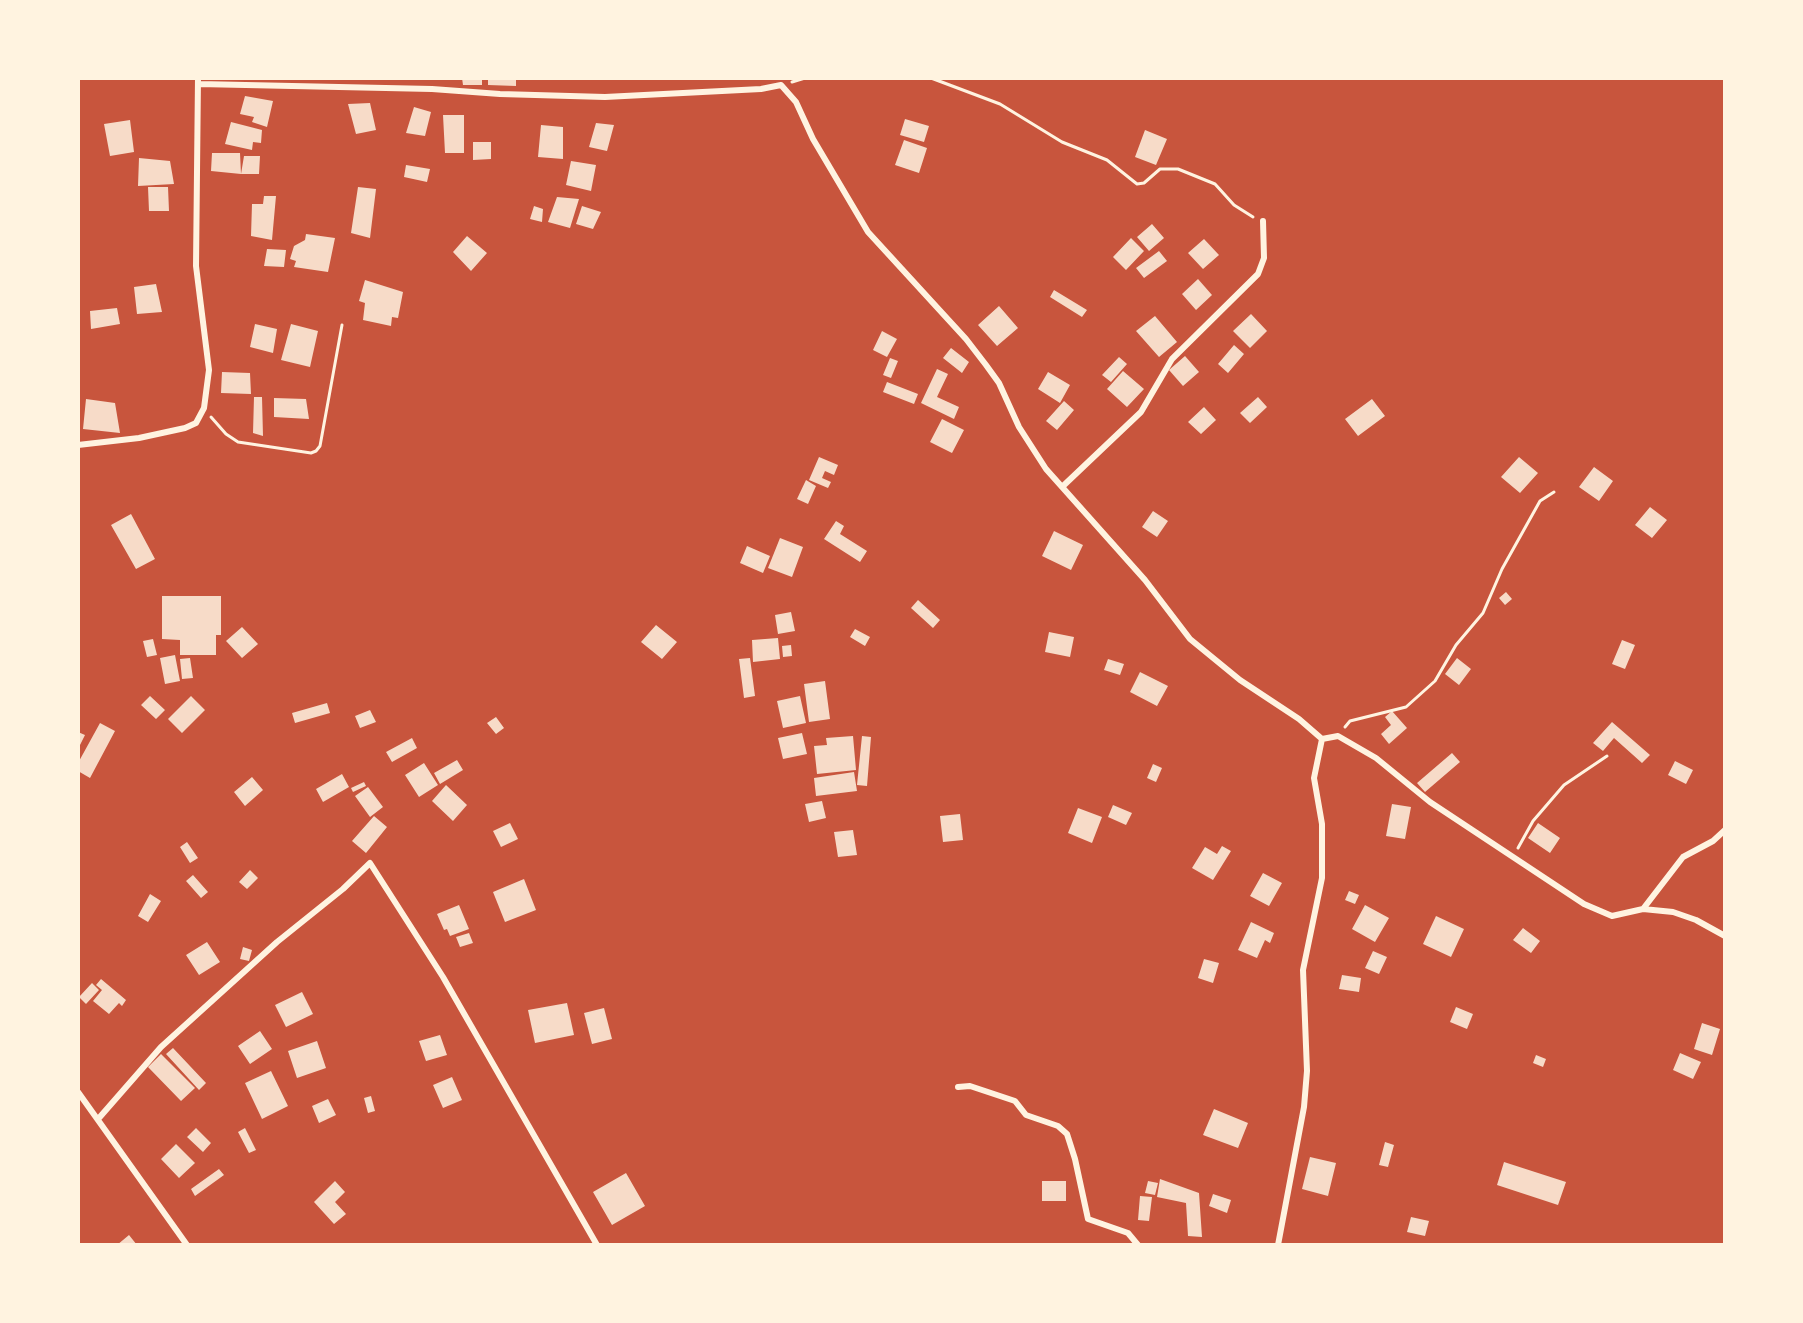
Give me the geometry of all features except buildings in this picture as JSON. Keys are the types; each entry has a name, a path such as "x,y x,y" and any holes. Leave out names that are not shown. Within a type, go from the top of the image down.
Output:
{"street":[{"path":"78,445 139,438 185,428 196,423 204,408 209,370 199,297 195,242 199,81 605,97 761,89 781,85 796,102 829,169 868,232 966,339 986,365 999,383 1018,427 1062,487 1145,580 1190,639 1240,680 1299,719 1322,739"},
{"path":"1062,487 1141,412 1172,359 1258,274 1264,258 1263,221"},
{"path":"1322,739 1338,736 1376,758 1430,802 1584,904 1612,916 1643,909 1673,912 1696,920 1725,936"},
{"path":"1278,1245 1304,1107 1307,1071 1303,970 1322,878 1322,824 1314,778 1322,739"},
{"path":"1643,909 1683,857 1713,841 1725,830"},
{"path":"99,1118 161,1047 277,942 344,889 370,863 443,977 597,1245"},
{"path":"958,1087 970,1086 1015,1101 1026,1115 1058,1126 1067,1134 1076,1160 1088,1219 1128,1233 1137,1245"},
{"path":"78,1092 99,1118 187,1245"}],"path":[{"path":"930,78 1000,104 1062,142 1107,160 1137,184 1144,183 1160,169 1178,169 1215,184 1234,205 1263,221"},
{"path":"204,408 225,434 238,442 311,453 316,451 320,446 342,325"},
{"path":"1338,736 1350,721 1406,707 1435,681 1456,645 1484,613 1502,569 1540,501 1554,492"},
{"path":"1514,856 1533,821 1564,785 1607,756"}]}
